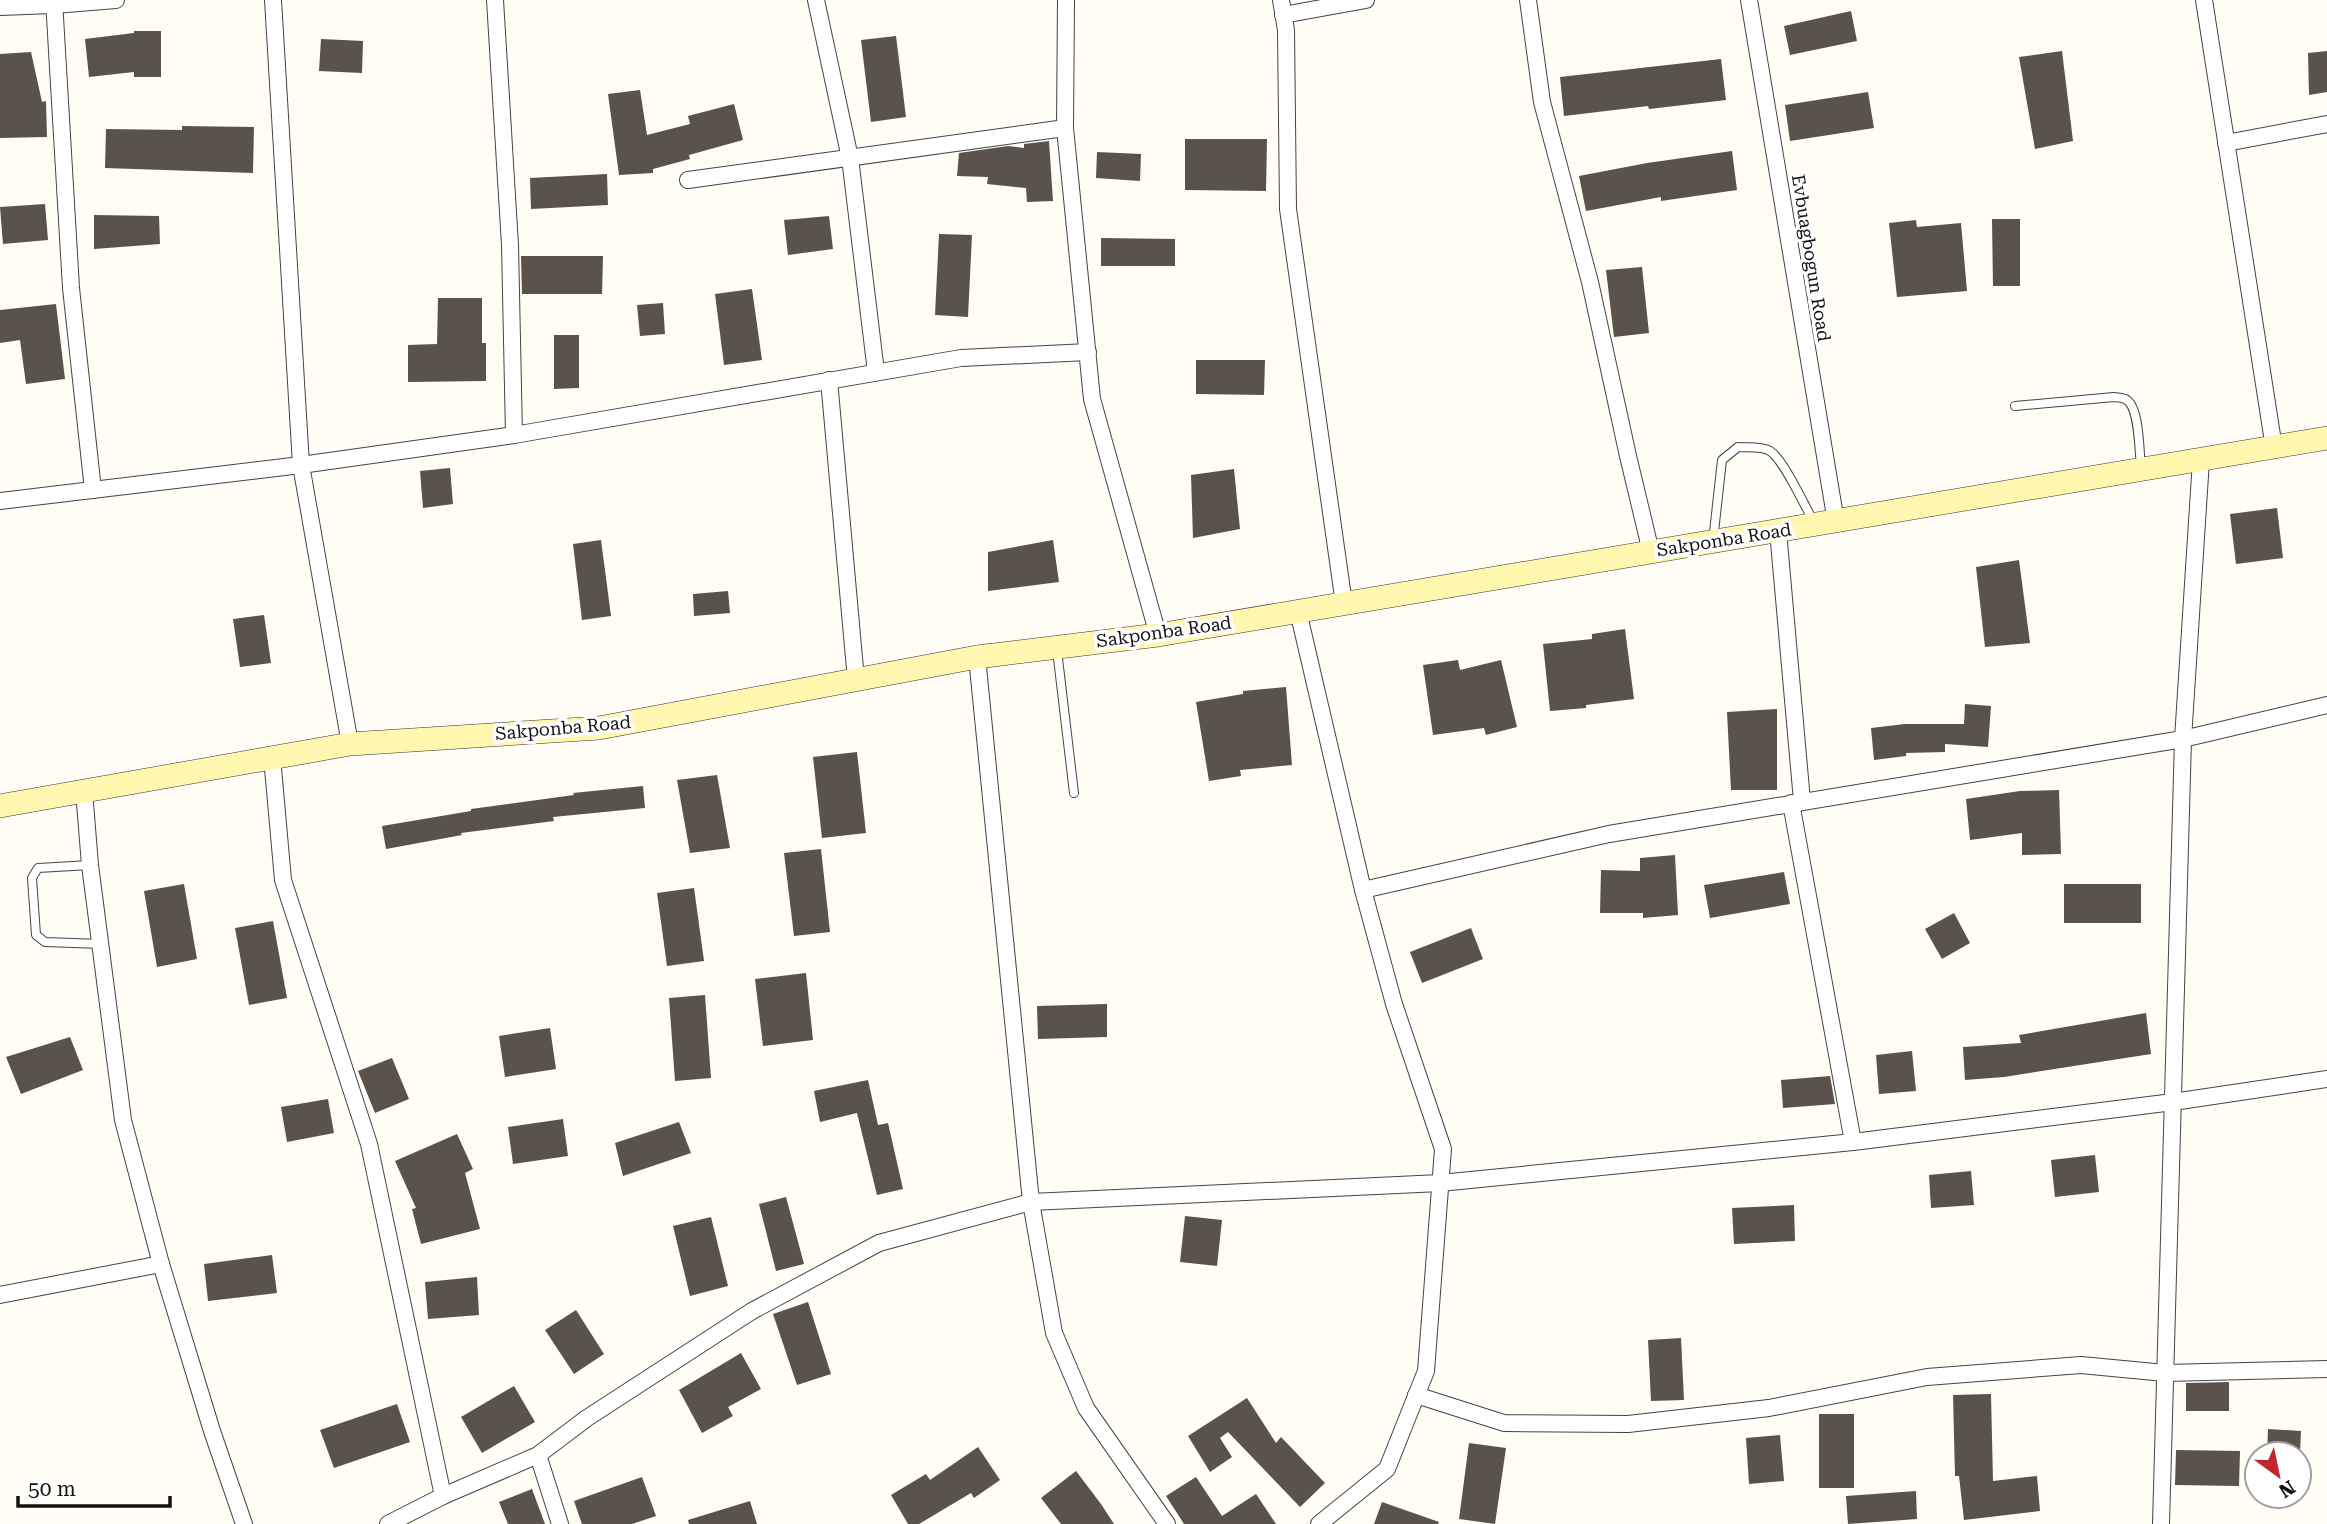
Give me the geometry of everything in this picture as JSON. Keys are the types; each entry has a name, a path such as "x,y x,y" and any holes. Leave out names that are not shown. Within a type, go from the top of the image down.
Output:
{"main road":[{"name":"Sakponba Road","path":"0,806 350,744 599,728 978,657 1158,635 2327,438"}],"street":[{"path":"0,7 116,0"},
{"path":"273,0 301,465 350,744"},
{"path":"495,0 510,245 514,435"},
{"path":"816,0 850,158 876,372"},
{"path":"1066,0 1065,128 1092,399 1158,635"},
{"path":"1344,604 1288,209 1286,30 1282,8 1366,0"},
{"path":"1528,0 1542,102 1590,282 1651,552"},
{"name":"Evbuagbogun Road","path":"1749,0 1825,523"},
{"path":"2204,0 2274,448"},
{"path":"54,3 71,288 93,490"},
{"path":"2226,143 2327,124"},
{"path":"688,180 1065,128"},
{"path":"0,501 301,465 514,435 961,358 1088,352"},
{"path":"829,380 856,680"},
{"path":"2161,1524 2183,739 2201,460"},
{"path":"1778,531 1797,802 1853,1142"},
{"path":"1298,611 1363,890 1394,1004 1443,1149 1426,1371 1387,1469 1319,1524"},
{"path":"978,657 1031,1202 1054,1333 1086,1408 1167,1524"},
{"path":"1363,890 1609,834 2183,739 2327,705"},
{"path":"272,757 283,880 369,1144 443,1496"},
{"path":"84,791 90,865 123,1120 161,1264 212,1431 244,1524"},
{"path":"388,1524 443,1496 538,1455 587,1418 752,1311 878,1243 1031,1202 1440,1183 1853,1142 2173,1102 2327,1079"},
{"path":"0,1295 161,1264"},
{"path":"1416,1395 1504,1423 1628,1424 1769,1408 1927,1377 2081,1365 2165,1373 2327,1370"},
{"path":"538,1455 560,1524"}],"lane":[{"path":"2015,406 2124,398 2136,414 2141,470"},
{"path":"1713,542 1722,460 1738,447 1770,451 1825,523"},
{"path":"1057,647 1074,793"},
{"path":"90,865 38,868 33,873 36,935 45,942 101,944"}],"building":[{"path":"1851,11 1857,41 1790,55 1784,26"},
{"path":"134,31 161,31 161,77 134,77 134,72 89,77 85,39"},
{"path":"896,36 906,117 871,122 861,40"},
{"path":"321,39 363,41 362,73 319,71"},
{"path":"2062,51 2073,141 2035,149 2019,57"},
{"path":"2327,51 2327,92 2309,95 2308,53"},
{"path":"31,52 42,102 46,101 47,137 0,138 0,54"},
{"path":"1721,59 1726,100 1564,116 1560,77"},
{"path":"640,90 647,135 690,124 688,116 734,104 743,140 689,155 690,159 653,169 653,173 619,175 608,94"},
{"path":"1868,92 1874,128 1790,141 1785,105"},
{"path":"182,126 254,127 253,173 105,168 106,129 182,130"},
{"path":"1185,139 1267,139 1266,191 1185,190"},
{"path":"1049,141 1053,201 1027,202 1026,188 987,184 988,177 957,176 959,153 1008,146 1024,148 1024,144"},
{"path":"1732,151 1737,190 1661,201 1661,197 1586,211 1579,176"},
{"path":"1097,152 1141,154 1140,181 1096,178"},
{"path":"607,174 608,205 531,209 530,178"},
{"path":"45,204 48,240 3,244 0,207"},
{"path":"94,215 159,216 160,244 94,249"},
{"path":"829,216 833,249 788,255 784,220"},
{"path":"1992,219 2020,219 2020,286 1993,286"},
{"path":"1916,220 1917,227 1961,223 1967,291 1897,297 1889,223"},
{"path":"939,234 972,235 968,317 935,315"},
{"path":"1101,238 1175,239 1175,266 1101,266"},
{"path":"521,256 603,256 602,294 522,294"},
{"path":"1642,267 1649,333 1614,337 1606,270"},
{"path":"752,289 762,360 724,365 715,294"},
{"path":"438,298 482,298 482,343 486,343 486,381 408,382 408,345 437,344"},
{"path":"663,303 665,334 640,336 637,305"},
{"path":"56,304 65,379 26,384 20,340 0,343 0,310"},
{"path":"554,335 579,335 579,388 554,389"},
{"path":"1196,360 1265,360 1264,395 1196,394"},
{"path":"450,468 453,504 423,508 420,471"},
{"path":"1234,469 1240,529 1193,538 1191,475"},
{"path":"2277,508 2283,558 2236,564 2230,514"},
{"path":"601,540 611,616 582,620 573,544"},
{"path":"1053,540 1059,582 988,591 988,552"},
{"path":"2019,560 2030,643 1985,647 1976,567"},
{"path":"728,591 730,613 694,616 693,594"},
{"path":"264,615 271,663 240,667 233,619"},
{"path":"1625,629 1634,699 1586,705 1586,708 1550,711 1543,644 1592,639 1592,634"},
{"path":"1458,660 1460,670 1501,660 1517,727 1486,735 1484,728 1433,735 1423,665"},
{"path":"1286,687 1292,765 1240,770 1241,776 1209,781 1196,702 1243,694 1243,691"},
{"path":"1965,704 1991,706 1988,747 1945,744 1945,752 1906,753 1906,756 1874,760 1871,728 1905,724 1964,724"},
{"path":"1777,709 1777,790 1731,790 1727,712"},
{"path":"857,752 866,833 822,838 813,757"},
{"path":"717,775 730,848 690,853 677,780"},
{"path":"643,786 645,808 553,817 554,821 461,833 462,835 386,849 382,826 471,809 574,795 573,793"},
{"path":"2059,790 2061,854 2022,855 2022,833 1970,840 1966,799 2020,791"},
{"path":"821,849 830,932 794,936 784,853"},
{"path":"1675,855 1678,915 1643,918 1643,913 1600,913 1601,870 1640,871 1640,858"},
{"path":"1784,872 1790,904 1710,918 1704,885"},
{"path":"184,884 197,959 157,967 144,891"},
{"path":"2064,884 2141,884 2141,923 2064,923"},
{"path":"694,888 704,961 667,966 657,893"},
{"path":"1954,913 1970,943 1942,959 1925,929"},
{"path":"273,921 287,998 249,1005 235,928"},
{"path":"1471,928 1483,959 1422,983 1410,952"},
{"path":"806,973 813,1040 763,1046 755,979"},
{"path":"705,995 711,1078 675,1081 669,998"},
{"path":"1107,1004 1107,1037 1038,1039 1037,1006"},
{"path":"2146,1013 2151,1054 2004,1077 1965,1080 1963,1047 2021,1043 2019,1035"},
{"path":"550,1028 556,1069 505,1077 499,1036"},
{"path":"70,1037 83,1070 21,1094 6,1057"},
{"path":"1912,1051 1916,1091 1879,1094 1876,1055"},
{"path":"392,1058 409,1099 375,1113 358,1071"},
{"path":"1830,1076 1835,1104 1783,1108 1781,1080"},
{"path":"868,1080 878,1125 888,1123 903,1189 877,1195 857,1113 820,1122 814,1091"},
{"path":"328,1099 334,1133 287,1142 281,1107"},
{"path":"563,1119 568,1156 513,1164 508,1127"},
{"path":"679,1122 691,1153 623,1176 615,1143"},
{"path":"457,1134 473,1169 465,1173 480,1229 421,1244 412,1209 416,1208 395,1161"},
{"path":"2095,1155 2099,1192 2055,1197 2051,1160"},
{"path":"1971,1171 1974,1205 1931,1208 1929,1175"},
{"path":"786,1197 804,1264 776,1271 759,1204"},
{"path":"1794,1205 1795,1241 1734,1244 1732,1208"},
{"path":"1185,1216 1222,1220 1217,1266 1180,1262"},
{"path":"711,1217 728,1286 690,1296 673,1226"},
{"path":"272,1255 277,1293 208,1301 204,1264"},
{"path":"477,1277 479,1315 428,1319 425,1282"},
{"path":"808,1302 831,1374 797,1385 773,1314"},
{"path":"576,1310 604,1354 574,1374 545,1330"},
{"path":"1681,1338 1684,1400 1651,1401 1648,1340"},
{"path":"741,1353 761,1389 728,1407 733,1416 702,1433 679,1390"},
{"path":"2229,1382 2229,1411 2186,1411 2186,1383"},
{"path":"514,1386 535,1422 482,1453 461,1417"},
{"path":"1991,1394 1993,1481 2037,1476 2040,1511 1964,1520 1959,1476 1955,1476 1953,1395"},
{"path":"1247,1398 1276,1443 1281,1437 1325,1483 1300,1507 1228,1432 1220,1438 1232,1457 1210,1472 1188,1436"},
{"path":"397,1404 410,1442 334,1468 320,1430"},
{"path":"1819,1414 1854,1414 1854,1488 1819,1488"},
{"path":"2268,1429 2301,1431 2301,1440 2268,1440"},
{"path":"1780,1435 1784,1481 1749,1484 1746,1438"},
{"path":"1469,1443 1506,1448 1495,1524 1459,1519"},
{"path":"978,1447 1000,1480 974,1498 971,1493 919,1524 908,1524 891,1495 926,1474 930,1480"},
{"path":"2176,1450 2240,1451 2239,1486 2175,1485"},
{"path":"1076,1471 1114,1524 1061,1524 1041,1498"},
{"path":"642,1477 656,1516 632,1524 582,1524 574,1501"},
{"path":"1196,1477 1222,1516 1256,1494 1276,1524 1184,1524 1166,1496"},
{"path":"532,1489 545,1524 508,1524 499,1502"},
{"path":"1916,1491 1917,1519 1848,1524 1846,1496"},
{"path":"750,1501 757,1524 689,1524 688,1520"},
{"path":"1382,1502 1439,1522 1374,1524"}]}
